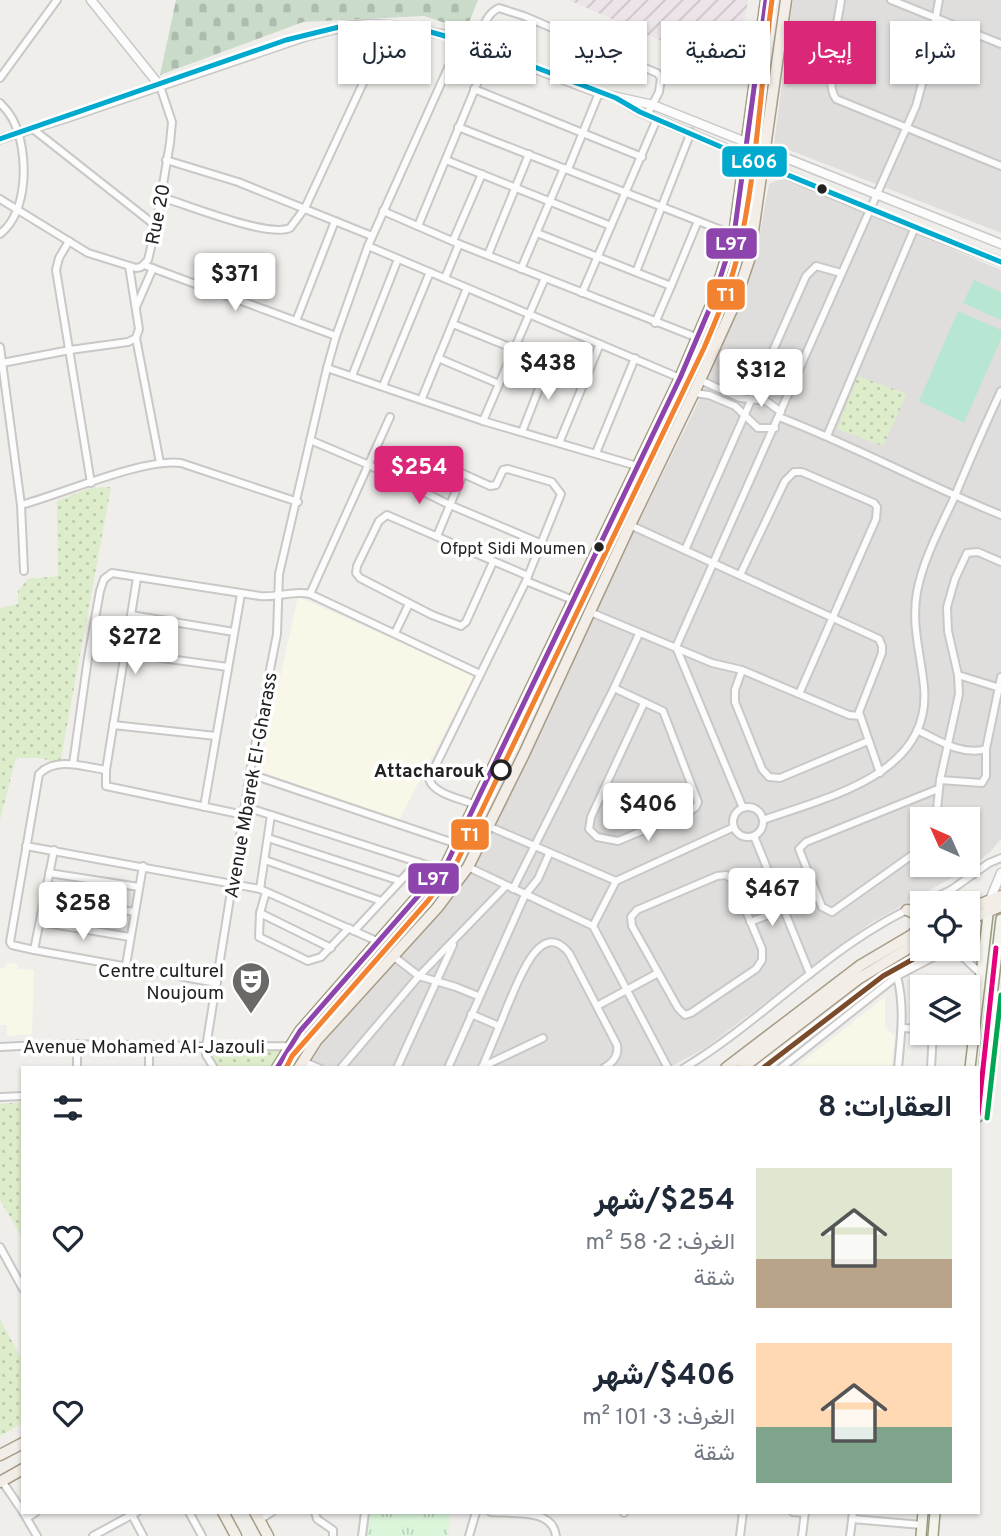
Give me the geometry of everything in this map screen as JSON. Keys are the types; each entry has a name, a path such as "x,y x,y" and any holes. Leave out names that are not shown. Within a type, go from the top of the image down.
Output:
{"main road":[{"path":"278,1066 289,1046 442,870 476,805 680,378 721,280 734,235 766,0"},
{"path":"300,1064 316,1041 437,908 468,867 726,324 745,274 754,232 786,0"},
{"path":"980,912 1001,896"},
{"path":"970,1066 989,906"},
{"path":"980,907 1001,906"},
{"path":"906,910 910,912"},
{"path":"980,1100 1001,919"},
{"path":"729,1066 861,965 910,939"},
{"path":"745,1066 910,941"},
{"path":"0,1455 21,1444"},
{"path":"1,1481 21,1470"},
{"path":"224,1514 236,1536"},
{"path":"921,1536 923,1514"},
{"path":"933,1536 935,1514"},
{"path":"257,1516 268,1536"}],"street":[{"path":"0,78 57,0"},
{"path":"91,0 160,86"},
{"path":"841,0 831,77 832,94 841,103 1001,166"},
{"path":"891,0 1001,44"},
{"path":"743,808 676,647 916,106 922,89 939,0"},
{"path":"486,21 489,14 499,8 536,21"},
{"path":"536,21 656,72 661,78 661,84 647,115"},
{"path":"0,139 304,37 338,28"},
{"path":"0,64 7,69"},
{"path":"536,68 599,93 653,105 745,150 763,164 870,210 1001,261"},
{"name":"Avenue Mbarek El-Gharass","path":"206,1047 250,774 277,634 279,574 335,336 372,236 445,74"},
{"path":"161,197 277,231 290,228 304,208 362,84"},
{"path":"418,226 476,84"},
{"name":"Rue 20","path":"0,199 88,253 136,268 144,265 148,260 156,226 172,122 160,86"},
{"path":"474,89 642,157"},
{"path":"522,269 550,201 583,135 599,93"},
{"path":"616,98 647,115 691,132 745,150 765,150 1001,244"},
{"path":"0,103 14,122 25,168 23,189 16,209 0,234"},
{"path":"582,293 657,119"},
{"path":"458,127 734,235"},
{"path":"33,129 156,226"},
{"path":"636,272 691,132"},
{"path":"488,255 529,155"},
{"path":"166,160 238,182 372,236"},
{"path":"446,160 611,226"},
{"path":"445,278 481,174"},
{"path":"383,211 456,243 698,338"},
{"path":"296,321 335,221"},
{"path":"655,323 698,221"},
{"path":"827,436 915,227"},
{"path":"537,233 671,286"},
{"path":"69,241 56,265 91,483"},
{"path":"368,246 680,378"},
{"path":"352,376 398,259"},
{"path":"144,265 335,336"},
{"path":"129,266 139,329 135,338 160,463"},
{"path":"685,550 810,271 817,267 841,273"},
{"path":"136,307 153,268"},
{"path":"383,386 430,272"},
{"path":"484,421 545,278"},
{"path":"422,398 467,288"},
{"path":"453,324 586,378"},
{"path":"2,363 128,342 135,338"},
{"path":"559,443 600,344"},
{"path":"0,347 21,505 24,571"},
{"path":"438,358 499,384"},
{"path":"596,453 635,358"},
{"path":"522,432 549,363"},
{"path":"327,369 422,398 484,421 637,466"},
{"path":"700,380 733,396 766,401 780,415 1001,515"},
{"path":"763,820 829,796 880,773 890,767 907,749 919,731 924,711 924,688 916,635 917,592 954,496 1001,391"},
{"path":"694,393 722,400 738,408 758,428 775,428"},
{"path":"310,594 390,417"},
{"path":"310,440 369,465 450,505 540,543"},
{"path":"439,453 441,463 493,486 503,470 508,469 555,484 561,494 527,579 429,779 431,786 476,805"},
{"path":"21,505 160,463 181,463 298,502"},
{"path":"740,575 785,481 794,472 802,472 874,503 878,513 876,519 799,694"},
{"path":"437,536 463,474"},
{"path":"494,562 464,625 452,623 409,604 359,578 356,573 379,521 384,516 437,536 494,562 573,600"},
{"path":"630,525 879,639 882,646 880,657 861,704 860,716 880,773"},
{"path":"937,807 938,789 958,702 958,676 947,622 948,600 969,552 978,552 1001,562"},
{"path":"73,764 102,584 112,573 241,594 271,597 293,592 310,594 480,674"},
{"path":"137,578 104,783 107,788 244,815"},
{"path":"204,807 241,594"},
{"path":"395,632 409,604"},
{"path":"590,612 712,663 742,670 849,715 860,716"},
{"path":"131,615 234,632"},
{"path":"343,1066 419,976 510,888 534,847 639,634"},
{"path":"125,653 228,667"},
{"path":"742,670 735,690 735,702 762,769 769,777 780,778 868,741"},
{"path":"958,676 999,688"},
{"path":"940,780 982,783 986,776 986,749 1001,677"},
{"path":"614,688 644,703 658,706 665,713 697,797 697,805 690,811 618,841 597,837 589,829 591,817 644,703"},
{"path":"113,725 216,736"},
{"path":"919,731 948,745 970,751 986,749"},
{"path":"106,770 73,764 49,766 39,774 9,939 12,945 217,983"},
{"path":"250,774 457,844"},
{"path":"910,857 830,912 824,909 799,852 801,844 938,789"},
{"path":"246,807 442,870"},
{"path":"743,808 755,809 763,820 761,829 754,836 744,837 734,827 734,816 743,808"},
{"path":"271,816 258,933 263,940 308,961 321,957 352,930 418,862"},
{"path":"488,826 616,881"},
{"path":"593,926 616,881 734,827"},
{"path":"754,836 810,974"},
{"path":"268,838 400,881"},
{"path":"26,846 233,882 263,890 379,942"},
{"path":"34,950 54,850"},
{"path":"449,1066 525,895 538,879 549,854"},
{"path":"949,891 989,863 1001,858"},
{"path":"265,860 381,901"},
{"path":"126,965 143,866"},
{"path":"468,867 593,926 667,1066"},
{"path":"49,873 139,887"},
{"path":"989,906 1001,873"},
{"path":"722,875 733,880 751,922 762,949 761,962 756,969 685,1015 631,924 631,917 637,910 722,875"},
{"path":"751,922 818,897"},
{"path":"44,898 135,912"},
{"path":"687,1066 750,1022 871,930 910,908"},
{"path":"260,913 331,947"},
{"path":"40,922 130,937"},
{"path":"398,1066 455,941"},
{"path":"482,1066 527,962 538,948 550,943 560,944 567,951 618,1048 614,1060 606,1066"},
{"path":"980,947 984,945"},
{"path":"393,956 419,976 478,996"},
{"path":"784,1066 897,976 926,961"},
{"path":"967,961 980,973"},
{"path":"597,1006 658,972"},
{"path":"897,976 902,1003 899,1066"},
{"path":"471,1014 499,1026"},
{"path":"902,1027 910,1028"},
{"path":"484,1066 543,1038"},
{"path":"77,1044 77,1066"},
{"name":"Avenue Mohamed Al-Jazouli","path":"0,1047 77,1044 149,1047 289,1046"},
{"path":"931,1066 932,1045"},
{"path":"149,1047 149,1066"},
{"path":"206,1047 206,1055 213,1066"},
{"path":"0,1097 21,1096"},
{"path":"0,1247 21,1285"},
{"path":"1,1481 21,1510"},
{"path":"24,1514 37,1536"},
{"path":"93,1536 133,1514"},
{"path":"135,1514 143,1536"},
{"path":"190,1514 202,1536"},
{"path":"316,1514 317,1519 333,1530 333,1536"},
{"path":"362,1536 365,1514"},
{"path":"469,1536 475,1514"},
{"path":"530,1514 550,1521 556,1536"},
{"path":"740,1536 743,1514"},
{"path":"803,1536 805,1514"},
{"path":"883,1521 884,1514"},
{"path":"850,1536 853,1515 922,1525"}],"shaded area":[{"path":"569,0 748,0 745,21 661,21 661,41 647,35 647,21 616,21"},
{"path":"793,0 1001,0 1001,233 774,144 784,68 784,84 876,84 876,21 790,21"},
{"path":"778,180 787,180 813,190 1001,270 1001,839 980,860 980,807 910,807 910,877 953,877 928,891 910,891 910,901 869,924 705,1048 672,1066 308,1066 322,1044 455,894 477,861 598,603 695,409 740,304 755,258 769,184"},
{"path":"298,597 475,675 399,820 259,771"},
{"path":"6,963 18,964 17,969 34,970 32,1034 7,1036 7,1025 0,1025 0,968 6,967"},
{"path":"885,997 885,1027 895,1036 891,1066 797,1066"}],"green space":[{"path":"176,0 478,0 470,21 445,23 424,16 303,22 160,75"},
{"path":"974,280 1001,292 1001,320 963,303"},
{"path":"958,311 1001,330 1001,339 964,423 919,401"},
{"path":"858,376 907,394 883,446 837,429"},
{"path":"111,487 60,764 41,758 16,758 0,820 0,608 18,604 18,591 28,579 58,576 57,501 90,488"},
{"path":"287,1049 277,1066 217,1066 206,1050"},
{"path":"21,1102 21,1236 0,1200 0,1104"},
{"path":"0,1319 21,1358 21,1424 0,1436"},
{"path":"369,1514 450,1514 448,1536 366,1536"}],"transit line":[{"name":"L97","path":"278,1066 300,1031 447,863 680,378 712,303 734,235 766,0"},
{"name":"T1","path":"287,1066 292,1056 427,902 455,866 704,348 729,284 743,230 772,0"},
{"name":"L606","path":"0,139 286,40 339,27 390,25 420,29 477,45 616,98 640,112 756,162 1001,262"},
{"path":"980,1096 996,948"},
{"path":"766,1066 883,976 910,961"},
{"path":"987,1118 1001,995"}],"place":[{"name":"Ofppt Sidi Moumen","path":"599,547"},
{"name":"Attacharouk","path":"501,770"},
{"name":"Centre culturel Noujoum","path":"251,1015"}]}
